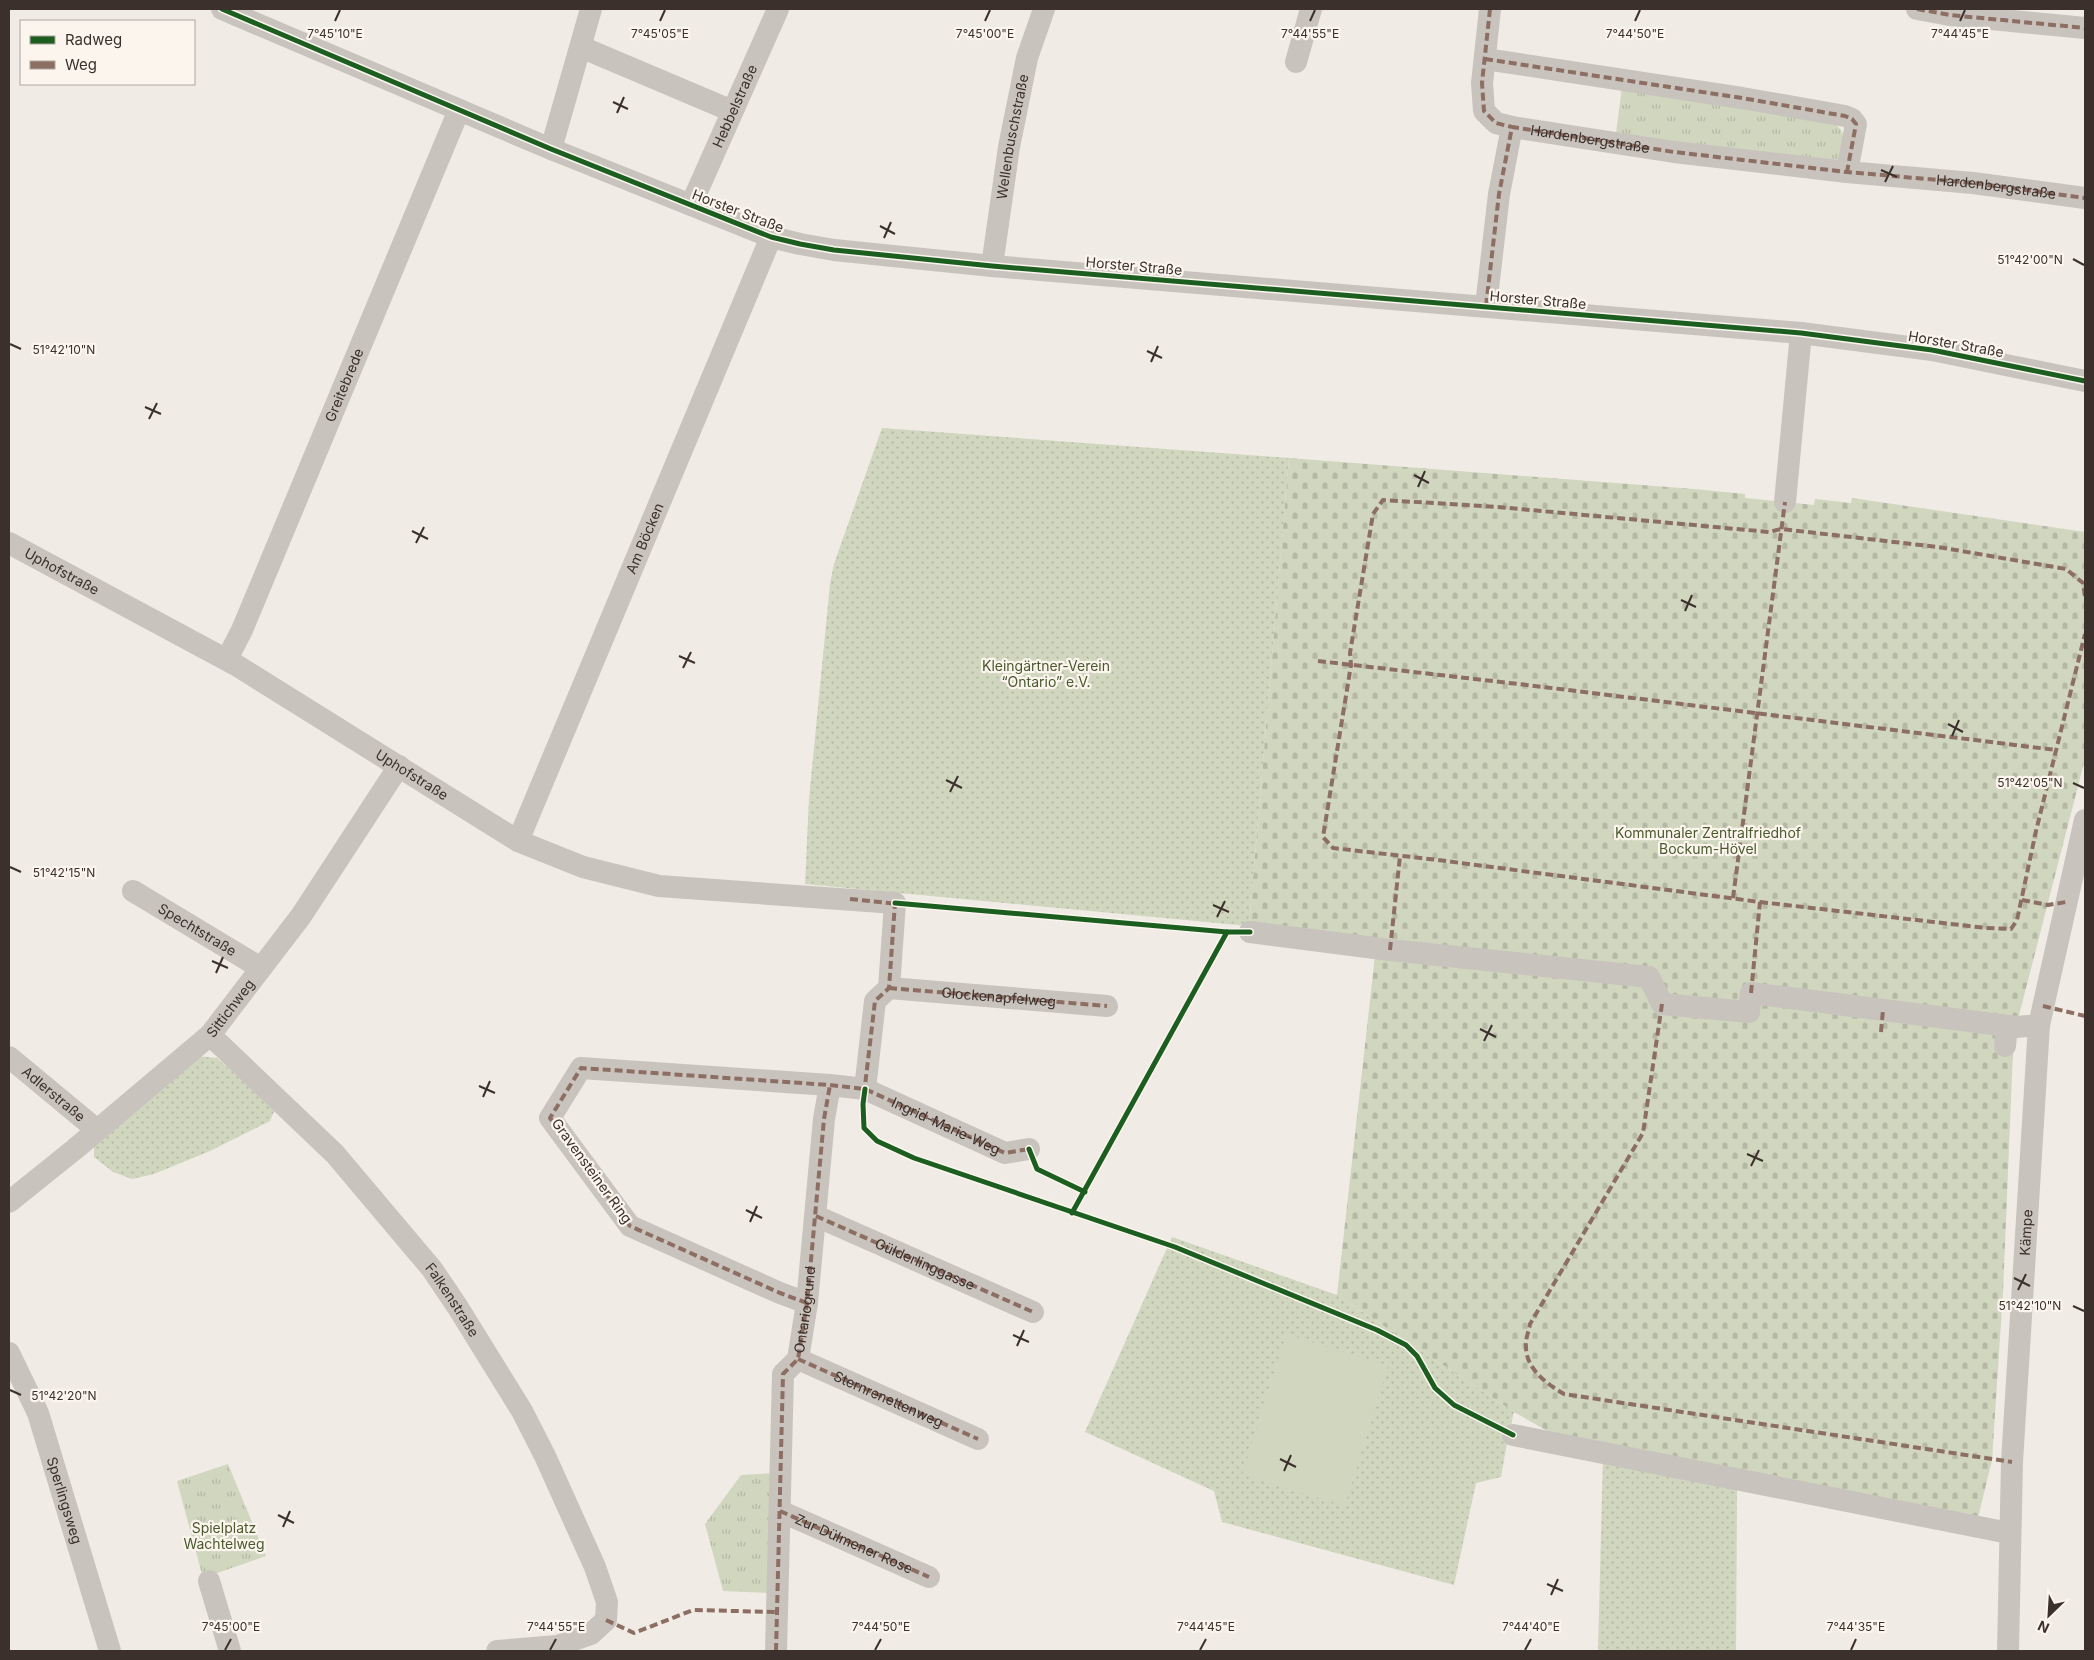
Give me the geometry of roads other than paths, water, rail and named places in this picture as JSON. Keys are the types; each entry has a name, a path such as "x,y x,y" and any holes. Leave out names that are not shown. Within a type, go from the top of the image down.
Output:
{"street":[{"name":"Horster Straße","path":"222,9 252,15 459,110 551,149 771,237 800,244 834,250 992,266 1801,333 1932,350 2085,381"},
{"path":"551,149 591,9"},
{"name":"Hebbelstraße","path":"691,205 778,9"},
{"name":"Wellenbuschstraße","path":"992,266 1009,147 1025,67 1044,9"},
{"path":"1296,62 1311,9"},
{"path":"1490,9 1482,83 1484,111 1496,123 1512,127"},
{"path":"1917,9 2085,28"},
{"path":"581,48 732,111"},
{"path":"1485,59 1742,98 1846,116 1856,124 1847,172"},
{"name":"Greitebrede","path":"227,659 253,602 459,110"},
{"name":"Hardenbergstraße","path":"1486,306 1499,194 1512,127 1674,152 1847,172 1973,183 2085,198"},
{"name":"Am Böcken","path":"518,841 771,237"},
{"path":"1785,502 1801,333"},
{"name":"Uphofstraße","path":"9,543 227,659 518,841 583,867 659,886 895,903 889,988"},
{"name":"Sittichweg","path":"9,1202 210,1035 318,892 399,766"},
{"name":"Kämpe","path":"2008,1651 2009,1533 2013,1432 2040,1025 2085,820"},
{"name":"Spechtstraße","path":"133,891 261,968"},
{"path":"1250,932 1390,950 1649,977 1662,1004 1749,1012 1751,993 2006,1036 2040,1025"},
{"path":"865,1089 874,1001 889,988"},
{"name":"Glockenapfelweg","path":"889,988 1107,1006"},
{"name":"Falkenstraße","path":"210,1035 335,1154 432,1270 457,1306 522,1411 545,1456 595,1566 607,1602 606,1620 591,1634 557,1646 496,1651"},
{"name":"Adlerstraße","path":"9,1057 97,1130"},
{"name":"Gravensteiner Ring","path":"807,1302 780,1293 630,1226 550,1118 581,1068 830,1084 865,1089"},
{"name":"Ontariogrund","path":"776,1651 783,1374 798,1359 807,1302 824,1119 830,1084"},
{"name":"Ingrid-Marie-Weg","path":"865,1089 1006,1153 1029,1150"},
{"name":"Gülderlinggasse","path":"816,1216 1033,1312"},
{"name":"Sperlingsweg","path":"9,1353 38,1413 110,1651"},
{"name":"Sternrenettenweg","path":"798,1359 978,1439"},
{"path":"1513,1435 2009,1533"},
{"name":"Zur Dülmener Rose","path":"780,1510 929,1577"},
{"path":"209,1581 230,1651"}],"park label":[{"name":"Kleingärtner-Verein “Ontario” e.V.","path":"1046,674"},
{"name":"Kommunaler Zentralfriedhof Bockum-Hövel","path":"1708,842"},
{"name":"Spielplatz Wachtelweg","path":"224,1536"}]}
